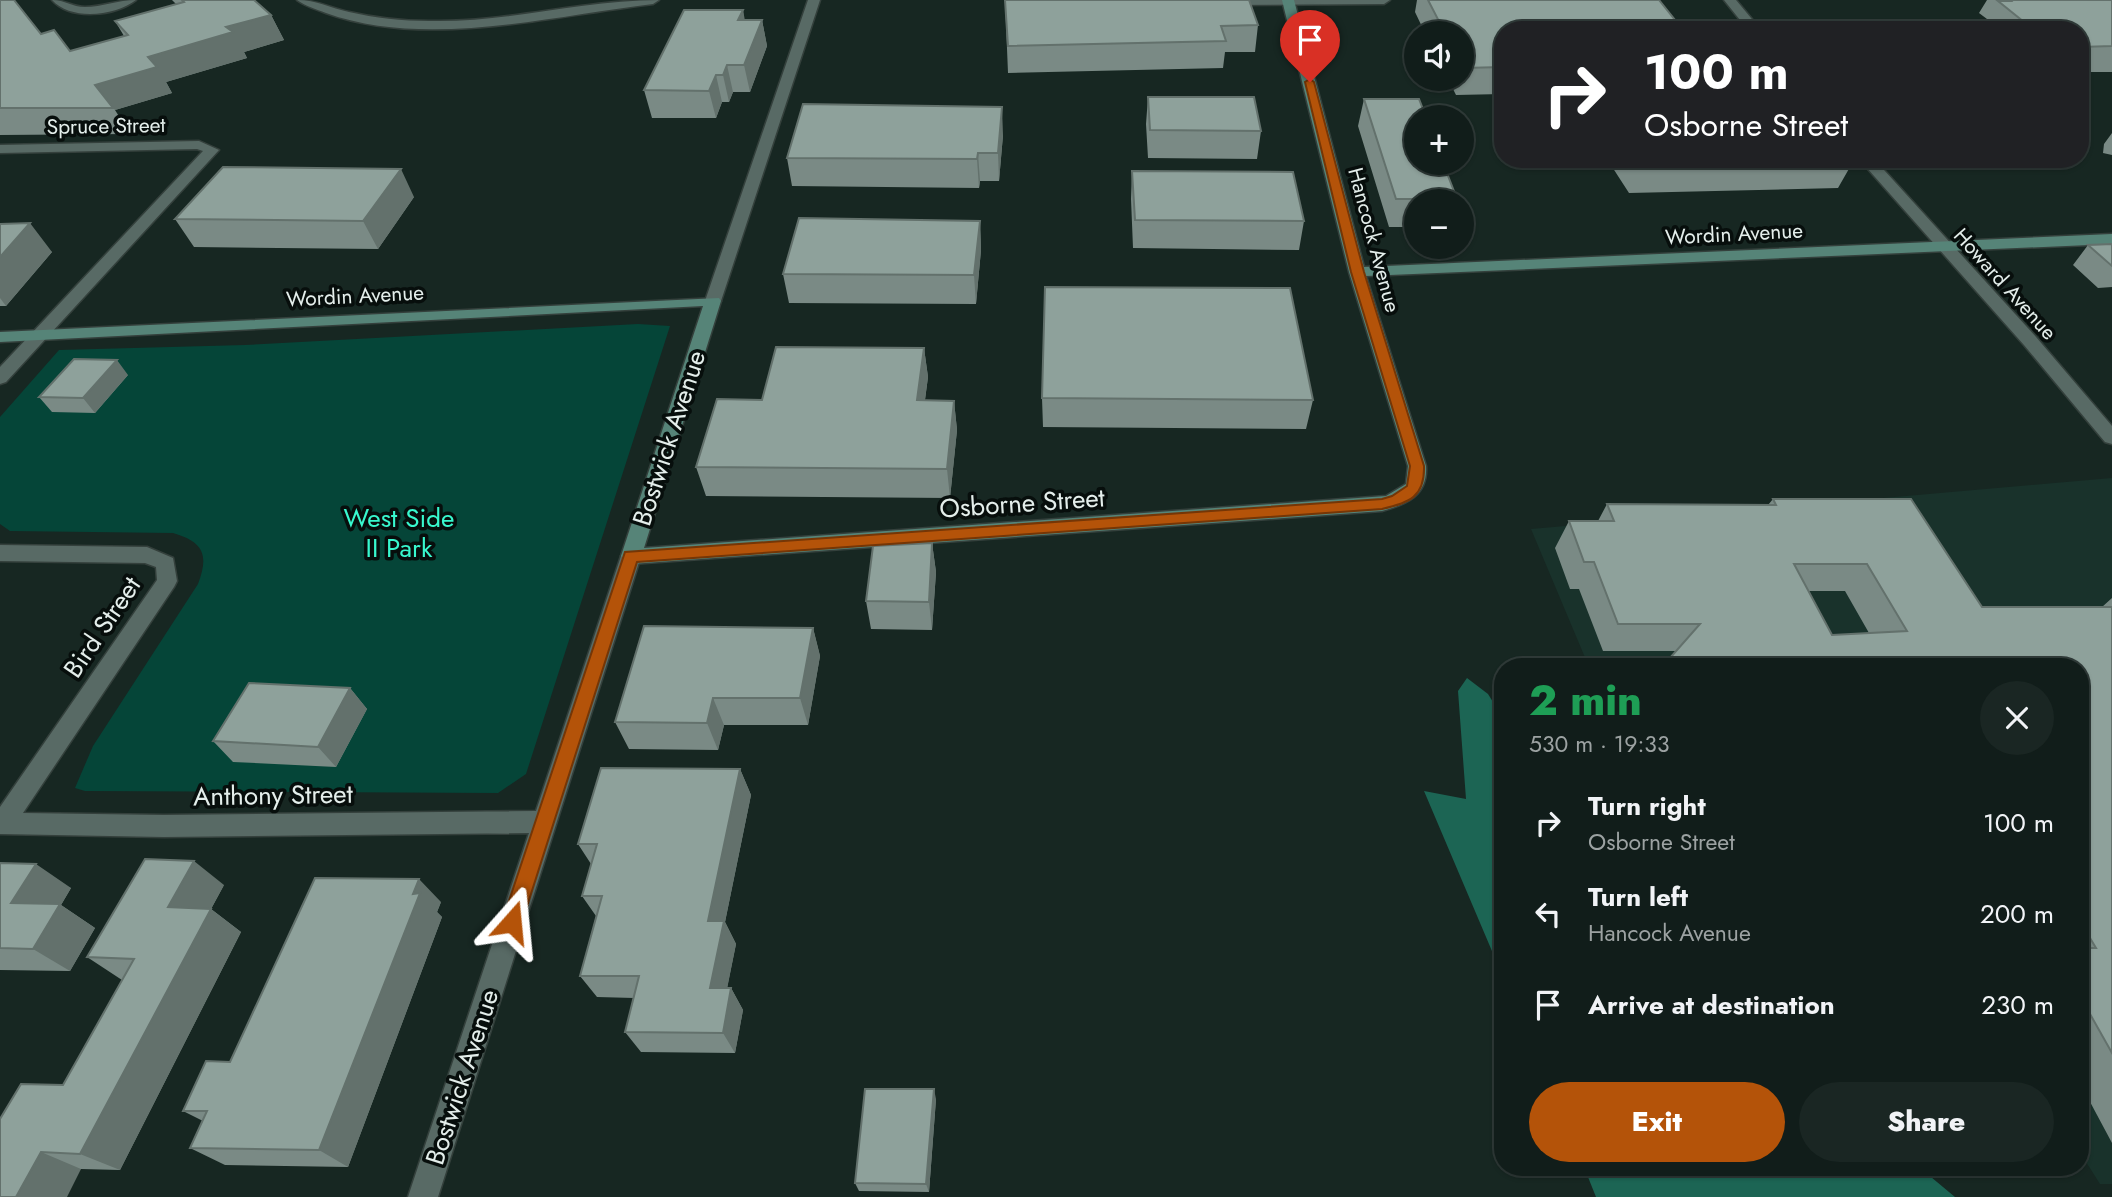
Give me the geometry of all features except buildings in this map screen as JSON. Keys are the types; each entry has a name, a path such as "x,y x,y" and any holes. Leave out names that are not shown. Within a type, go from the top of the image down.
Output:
{"street":[{"path":"58,0 73,11 90,10 130,0"},
{"path":"303,0 354,16 432,24 487,22 653,0"},
{"name":"Bostwick Avenue","path":"423,1197 713,301 814,0"},
{"name":"Hancock Avenue","path":"1288,0 1357,272 1417,466 1417,481 1413,490"},
{"path":"1214,1 1384,0"},
{"path":"1730,0 1748,21"},
{"name":"Spruce Street","path":"0,149 198,145 212,150 41,335"},
{"name":"Howard Avenue","path":"1874,168 2030,341 2112,438"},
{"name":"Wordin Avenue","path":"1357,272 2112,239"},
{"name":"Wordin Avenue","path":"0,337 713,301"},
{"path":"0,378 41,335"},
{"name":"Osborne Street","path":"631,556 1382,504 1397,500 1413,490"},
{"name":"Bird Street","path":"0,553 147,555 166,563 167,581 2,824"},
{"name":"Anthony Street","path":"2,824 164,826 544,822"}],"shaded area":[{"path":"2112,478 2112,1184 2100,1184 2089,1167 2089,658 1585,658 1531,529"},
{"path":"1467,678 1488,694 1494,704 1494,956 1424,791 1466,799 1458,691"},
{"path":"1588,1176 1930,1176 1955,1197 1596,1197"}],"green space":[{"name":"West Side II Park","path":"638,324 670,326 526,774 498,793 85,791 75,788 93,746 198,584 203,557 192,541 173,533 10,531 0,524 0,417 59,350 245,345"}],"route":[{"path":"512,922 631,556 1382,504 1406,496 1413,490 1417,481 1417,466 1357,272 1310,82"}]}
